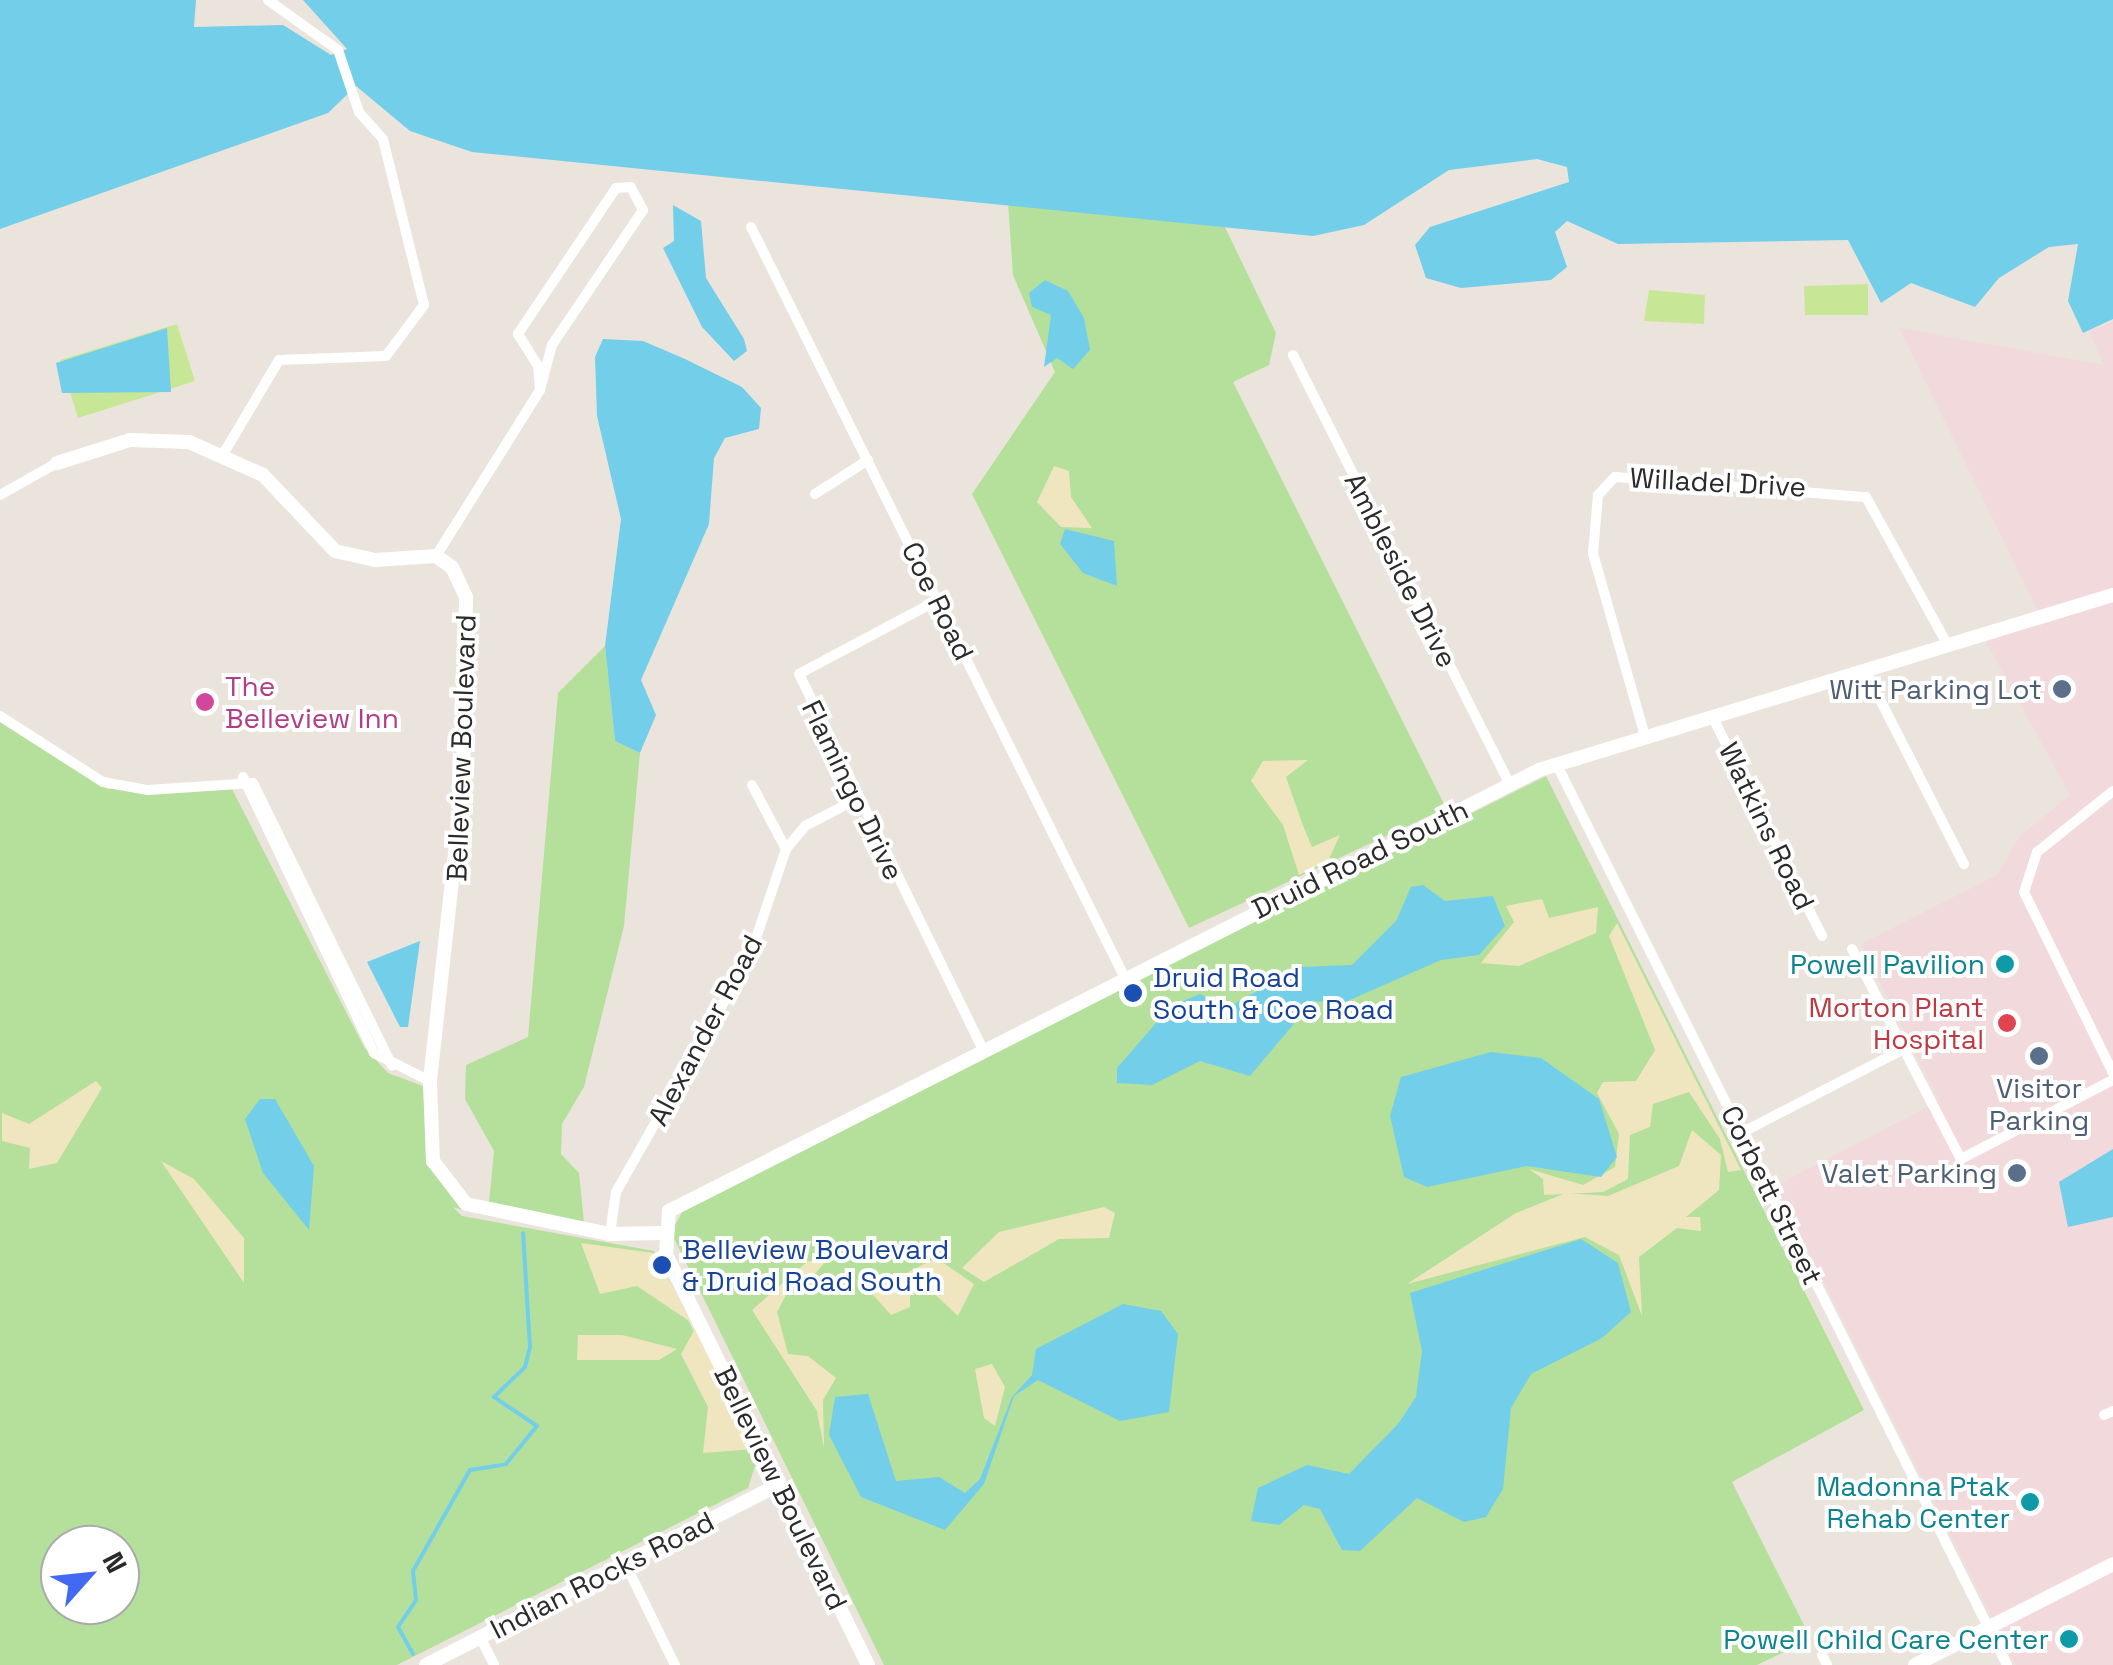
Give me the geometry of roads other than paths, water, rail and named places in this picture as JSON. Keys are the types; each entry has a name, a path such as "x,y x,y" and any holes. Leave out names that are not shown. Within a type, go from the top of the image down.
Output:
{"street":[{"path":"225,452 279,360 386,356 424,305 389,155 352,94 338,50 268,0"},
{"path":"0,495 57,464 158,438 225,452 289,496 335,551 375,560 436,556 540,390 552,345 642,210 631,186 616,188 522,326 518,342 526,352 540,390"},
{"name":"Coe Road","path":"751,228 1124,976"},
{"path":"526,352 552,345"},
{"name":"Ambleside Drive","path":"1293,355 1510,785"},
{"path":"814,494 868,460"},
{"name":"Willadel Drive","path":"1645,736 1592,553 1598,495 1615,476 1866,497 1947,644"},
{"name":"Belleview Boulevard","path":"436,556 462,582 466,612 460,858 430,1081 432,1161 454,1195 610,1234 662,1233 868,1665"},
{"name":"Druid Road South","path":"662,1233 683,1199 1556,763 2113,594"},
{"name":"Flamingo Drive","path":"938,600 799,674 982,1047"},
{"path":"1865,670 1964,864"},
{"path":"0,716 103,782 148,790 243,778 374,1053 392,1066 430,1081"},
{"name":"Watkins Road","path":"1712,716 1822,936"},
{"name":"Corbett Street","path":"1556,763 2007,1665"},
{"path":"752,785 786,849 805,826 857,799"},
{"path":"1852,949 1961,1159 2113,1076 2028,902 2037,852 2113,791"},
{"name":"Alexander Road","path":"610,1234 616,1192 750,956 786,849"},
{"path":"1741,1132 1906,1048"},
{"name":"Indian Rocks Road","path":"426,1665 779,1484"},
{"path":"625,1563 675,1665"},
{"path":"1915,1665 2113,1564"},
{"path":"480,1637 494,1665"}],"water":[{"path":"0,0 196,0 194,27 283,25 331,55 347,49 303,0 2113,0 2113,319 2083,333 2068,301 2078,244 2049,247 1999,278 1975,307 1911,283 1881,303 1848,240 1618,244 1567,221 1555,232 1567,267 1551,280 1461,288 1426,278 1415,245 1430,227 1569,182 1567,167 1537,159 1449,170 1364,225 1313,236 472,152 410,131 356,86 328,113 0,229"},
{"path":"673,205 701,221 706,278 744,339 747,351 734,361 702,327 663,248 674,241"},
{"path":"1045,280 1068,291 1084,318 1090,350 1073,369 1057,358 1044,367 1051,315 1032,307 1029,293"},
{"path":"167,328 171,392 62,393 56,363"},
{"path":"603,339 643,341 685,359 742,387 761,408 759,429 725,438 714,458 709,524 641,680 656,715 640,753 615,741 605,646 621,519 597,416 595,357"},
{"path":"1065,529 1114,541 1117,586 1083,573 1060,544"},
{"path":"1423,885 1445,901 1493,896 1505,926 1479,955 1441,960 1343,1003 1313,1001 1250,1076 1200,1061 1152,1085 1117,1083 1117,1068 1171,1006 1200,994 1227,1008 1301,967 1352,965 1396,921 1411,887"},
{"path":"420,941 408,1027 400,1027 367,962"},
{"path":"1491,1052 1541,1058 1599,1099 1617,1157 1601,1177 1527,1166 1427,1187 1404,1177 1390,1116 1401,1077"},
{"path":"260,1099 275,1099 314,1166 309,1230 263,1173 245,1119"},
{"path":"2113,1149 2113,1217 2068,1227 2059,1182"},
{"path":"1581,1239 1618,1263 1631,1312 1602,1338 1531,1374 1511,1408 1503,1489 1486,1517 1464,1522 1417,1498 1360,1551 1342,1550 1320,1509 1304,1505 1279,1525 1251,1521 1258,1488 1307,1465 1349,1474 1398,1424 1416,1397 1422,1351 1410,1293"},
{"path":"1123,1304 1161,1311 1178,1334 1169,1412 1120,1421 1038,1380 1014,1396 984,1484 945,1530 861,1497 829,1435 835,1397 868,1394 896,1481 939,1477 965,1493 980,1479 1012,1397 1032,1375 1036,1349"}],"waterway":[{"path":"413,1654 398,1627 416,1600 413,1571 470,1470 506,1464 537,1426 494,1397 525,1367 530,1347 523,1233"}],"place":[{"name":"Witt Parking Lot","path":"2062,689"},
{"name":"The Belleview Inn","path":"205,702"},
{"name":"Powell Pavilion","path":"2005,964"},
{"name":"Druid Road South & Coe Road","path":"1133,993"},
{"name":"Morton Plant Hospital","path":"2007,1023"},
{"name":"Visitor Parking","path":"2039,1056"},
{"name":"Valet Parking","path":"2017,1173"},
{"name":"Belleview Boulevard & Druid Road South","path":"662,1265"},
{"name":"Madonna Ptak Rehab Center","path":"2030,1502"},
{"name":"Powell Child Care Center","path":"2069,1639"}]}
